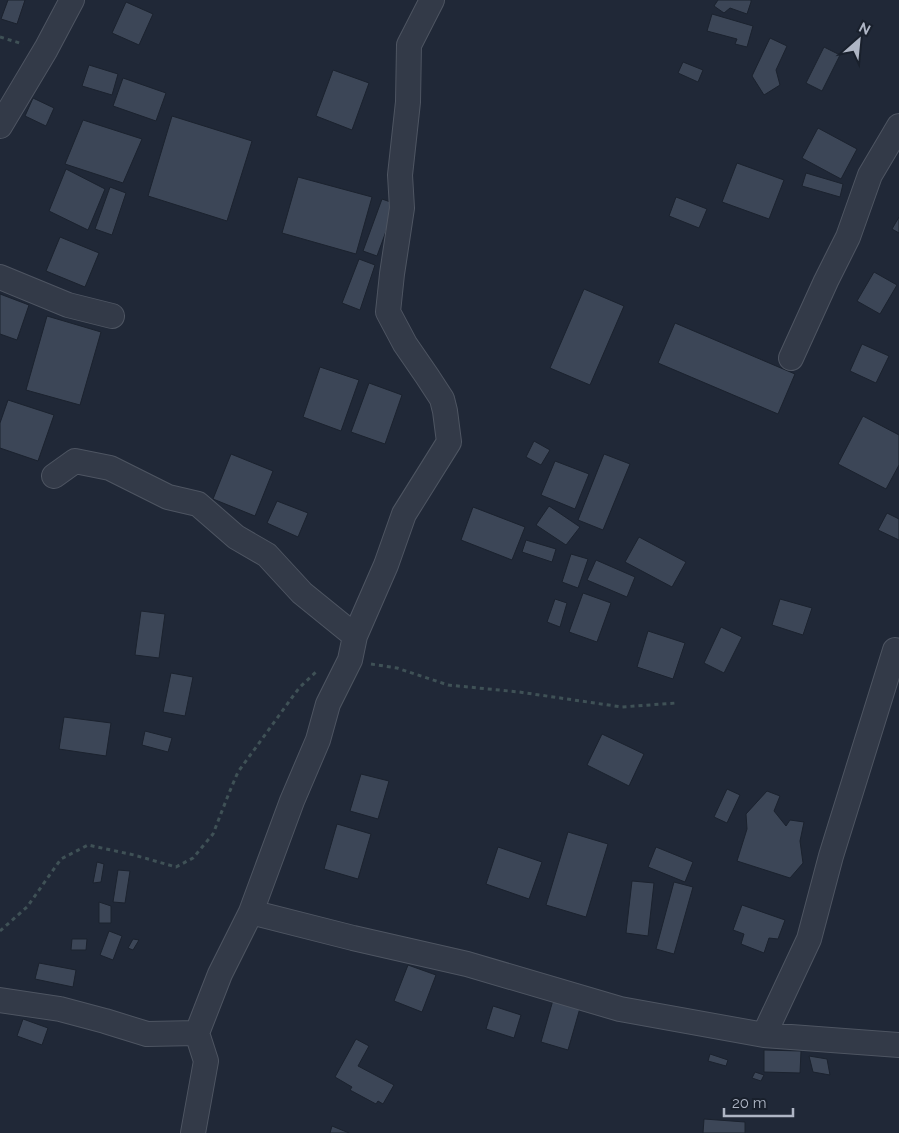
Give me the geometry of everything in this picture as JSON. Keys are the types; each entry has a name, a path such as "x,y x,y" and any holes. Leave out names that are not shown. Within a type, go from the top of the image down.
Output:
{"street":[{"path":"0,126 72,0"},
{"path":"193,1133 206,1061 197,1033 220,974 252,912 292,802 318,740 328,704 350,660 355,636 386,564 404,514 449,442 442,399 405,344 388,312 402,208 400,175 408,102 410,45 432,0"},
{"path":"791,358 848,237 870,175 899,126"},
{"path":"0,277 68,305 112,316"},
{"path":"54,476 75,462 110,468 168,498 198,504 236,537 267,555 302,593 355,636"},
{"path":"764,1035 809,939 832,856 895,650"},
{"path":"252,912 353,938 467,964 620,1009 764,1035 899,1045"},
{"path":"0,1000 60,1009 147,1034 197,1033"}],"path":[{"path":"0,932 27,907 61,859 88,845 176,867 193,858 213,834 238,772 299,688 324,664 350,660 397,668 448,685 519,692 622,707 676,702"}],"building":[{"path":"8,0 25,0 17,24 1,19"},
{"path":"718,0 751,0 751,2 747,14 730,8 724,13 714,6"},
{"path":"126,2 153,14 139,45 112,33"},
{"path":"712,14 753,26 747,47 735,44 737,39 707,31"},
{"path":"770,38 787,46 776,70 780,85 764,95 752,76"},
{"path":"824,47 840,55 822,91 806,83"},
{"path":"683,62 703,70 698,82 678,73"},
{"path":"89,65 118,74 112,95 82,86"},
{"path":"333,70 369,83 352,130 316,116"},
{"path":"123,78 166,93 156,121 113,106"},
{"path":"33,98 54,108 46,126 25,116"},
{"path":"172,116 252,141 227,221 148,196"},
{"path":"83,120 142,139 123,183 65,164"},
{"path":"818,128 857,149 841,179 802,158"},
{"path":"737,163 784,180 769,219 722,202"},
{"path":"66,169 105,189 88,230 49,211"},
{"path":"806,173 843,184 840,197 802,186"},
{"path":"298,177 372,197 356,254 282,233"},
{"path":"110,187 126,193 112,235 95,229"},
{"path":"676,197 707,209 699,228 669,216"},
{"path":"382,199 396,204 377,256 363,251"},
{"path":"899,217 899,233 892,229"},
{"path":"60,237 99,253 85,287 46,271"},
{"path":"359,259 375,265 360,310 342,303"},
{"path":"874,272 897,285 880,314 857,301"},
{"path":"584,289 624,306 590,385 550,368"},
{"path":"0,294 29,305 17,340 0,334"},
{"path":"47,316 101,332 80,405 26,390"},
{"path":"675,323 795,374 778,414 658,363"},
{"path":"862,344 889,356 876,383 850,371"},
{"path":"320,367 359,380 341,431 303,417"},
{"path":"369,383 402,395 385,444 351,432"},
{"path":"8,400 54,415 38,461 0,448 0,423"},
{"path":"863,416 899,435 899,465 886,489 838,464"},
{"path":"534,441 550,450 541,465 526,457"},
{"path":"231,454 273,471 255,516 213,499"},
{"path":"604,454 630,464 603,530 578,520"},
{"path":"555,461 589,474 575,509 541,495"},
{"path":"277,501 308,513 298,537 267,523"},
{"path":"549,506 580,527 566,545 536,525"},
{"path":"473,507 525,527 512,560 461,540"},
{"path":"887,513 899,519 899,540 878,530"},
{"path":"639,537 686,562 672,587 625,562"},
{"path":"526,540 556,549 552,562 522,552"},
{"path":"571,554 588,559 578,588 562,582"},
{"path":"596,560 635,577 627,597 587,580"},
{"path":"583,593 611,603 597,642 569,632"},
{"path":"555,599 567,603 560,627 547,622"},
{"path":"780,599 812,608 803,635 772,625"},
{"path":"141,611 165,614 159,658 135,655"},
{"path":"721,627 742,637 724,673 704,663"},
{"path":"648,631 685,643 673,679 637,667"},
{"path":"171,673 193,677 185,716 163,712"},
{"path":"64,717 111,723 106,756 59,749"},
{"path":"145,731 172,738 168,752 142,745"},
{"path":"602,734 644,754 629,786 587,765"},
{"path":"361,774 389,781 378,819 350,811"},
{"path":"727,789 740,795 727,823 714,817"},
{"path":"767,791 780,796 774,811 786,826 790,820 804,822 800,841 803,863 790,878 737,861 747,829 746,814"},
{"path":"337,824 371,834 358,879 324,869"},
{"path":"568,832 608,844 586,917 546,905"},
{"path":"498,847 542,862 529,899 486,884"},
{"path":"656,847 693,862 685,882 648,867"},
{"path":"97,862 104,864 101,882 93,883"},
{"path":"118,870 130,871 125,903 113,902"},
{"path":"632,881 654,883 648,936 626,933"},
{"path":"674,882 693,887 674,954 656,949"},
{"path":"99,902 111,906 111,923 99,923"},
{"path":"742,905 785,920 778,939 769,938 764,953 741,944 744,934 733,930"},
{"path":"109,931 122,936 113,960 100,955"},
{"path":"72,939 87,939 86,950 71,950"},
{"path":"133,939 139,940 133,950 128,948"},
{"path":"39,963 76,970 73,987 35,979"},
{"path":"408,965 436,975 422,1012 394,1001"},
{"path":"553,1000 580,1008 568,1050 541,1042"},
{"path":"493,1006 521,1015 514,1038 486,1029"},
{"path":"23,1019 48,1028 42,1045 17,1036"},
{"path":"356,1039 369,1046 358,1066 394,1085 383,1104 378,1101 376,1104 350,1090 352,1087 335,1077"},
{"path":"764,1050 801,1051 800,1073 764,1072"},
{"path":"710,1054 728,1060 726,1066 708,1061"},
{"path":"809,1056 827,1059 830,1075 813,1072"},
{"path":"755,1072 764,1075 761,1081 752,1078"},
{"path":"704,1119 745,1122 745,1133 703,1133"},
{"path":"332,1126 349,1133 330,1133"}]}
